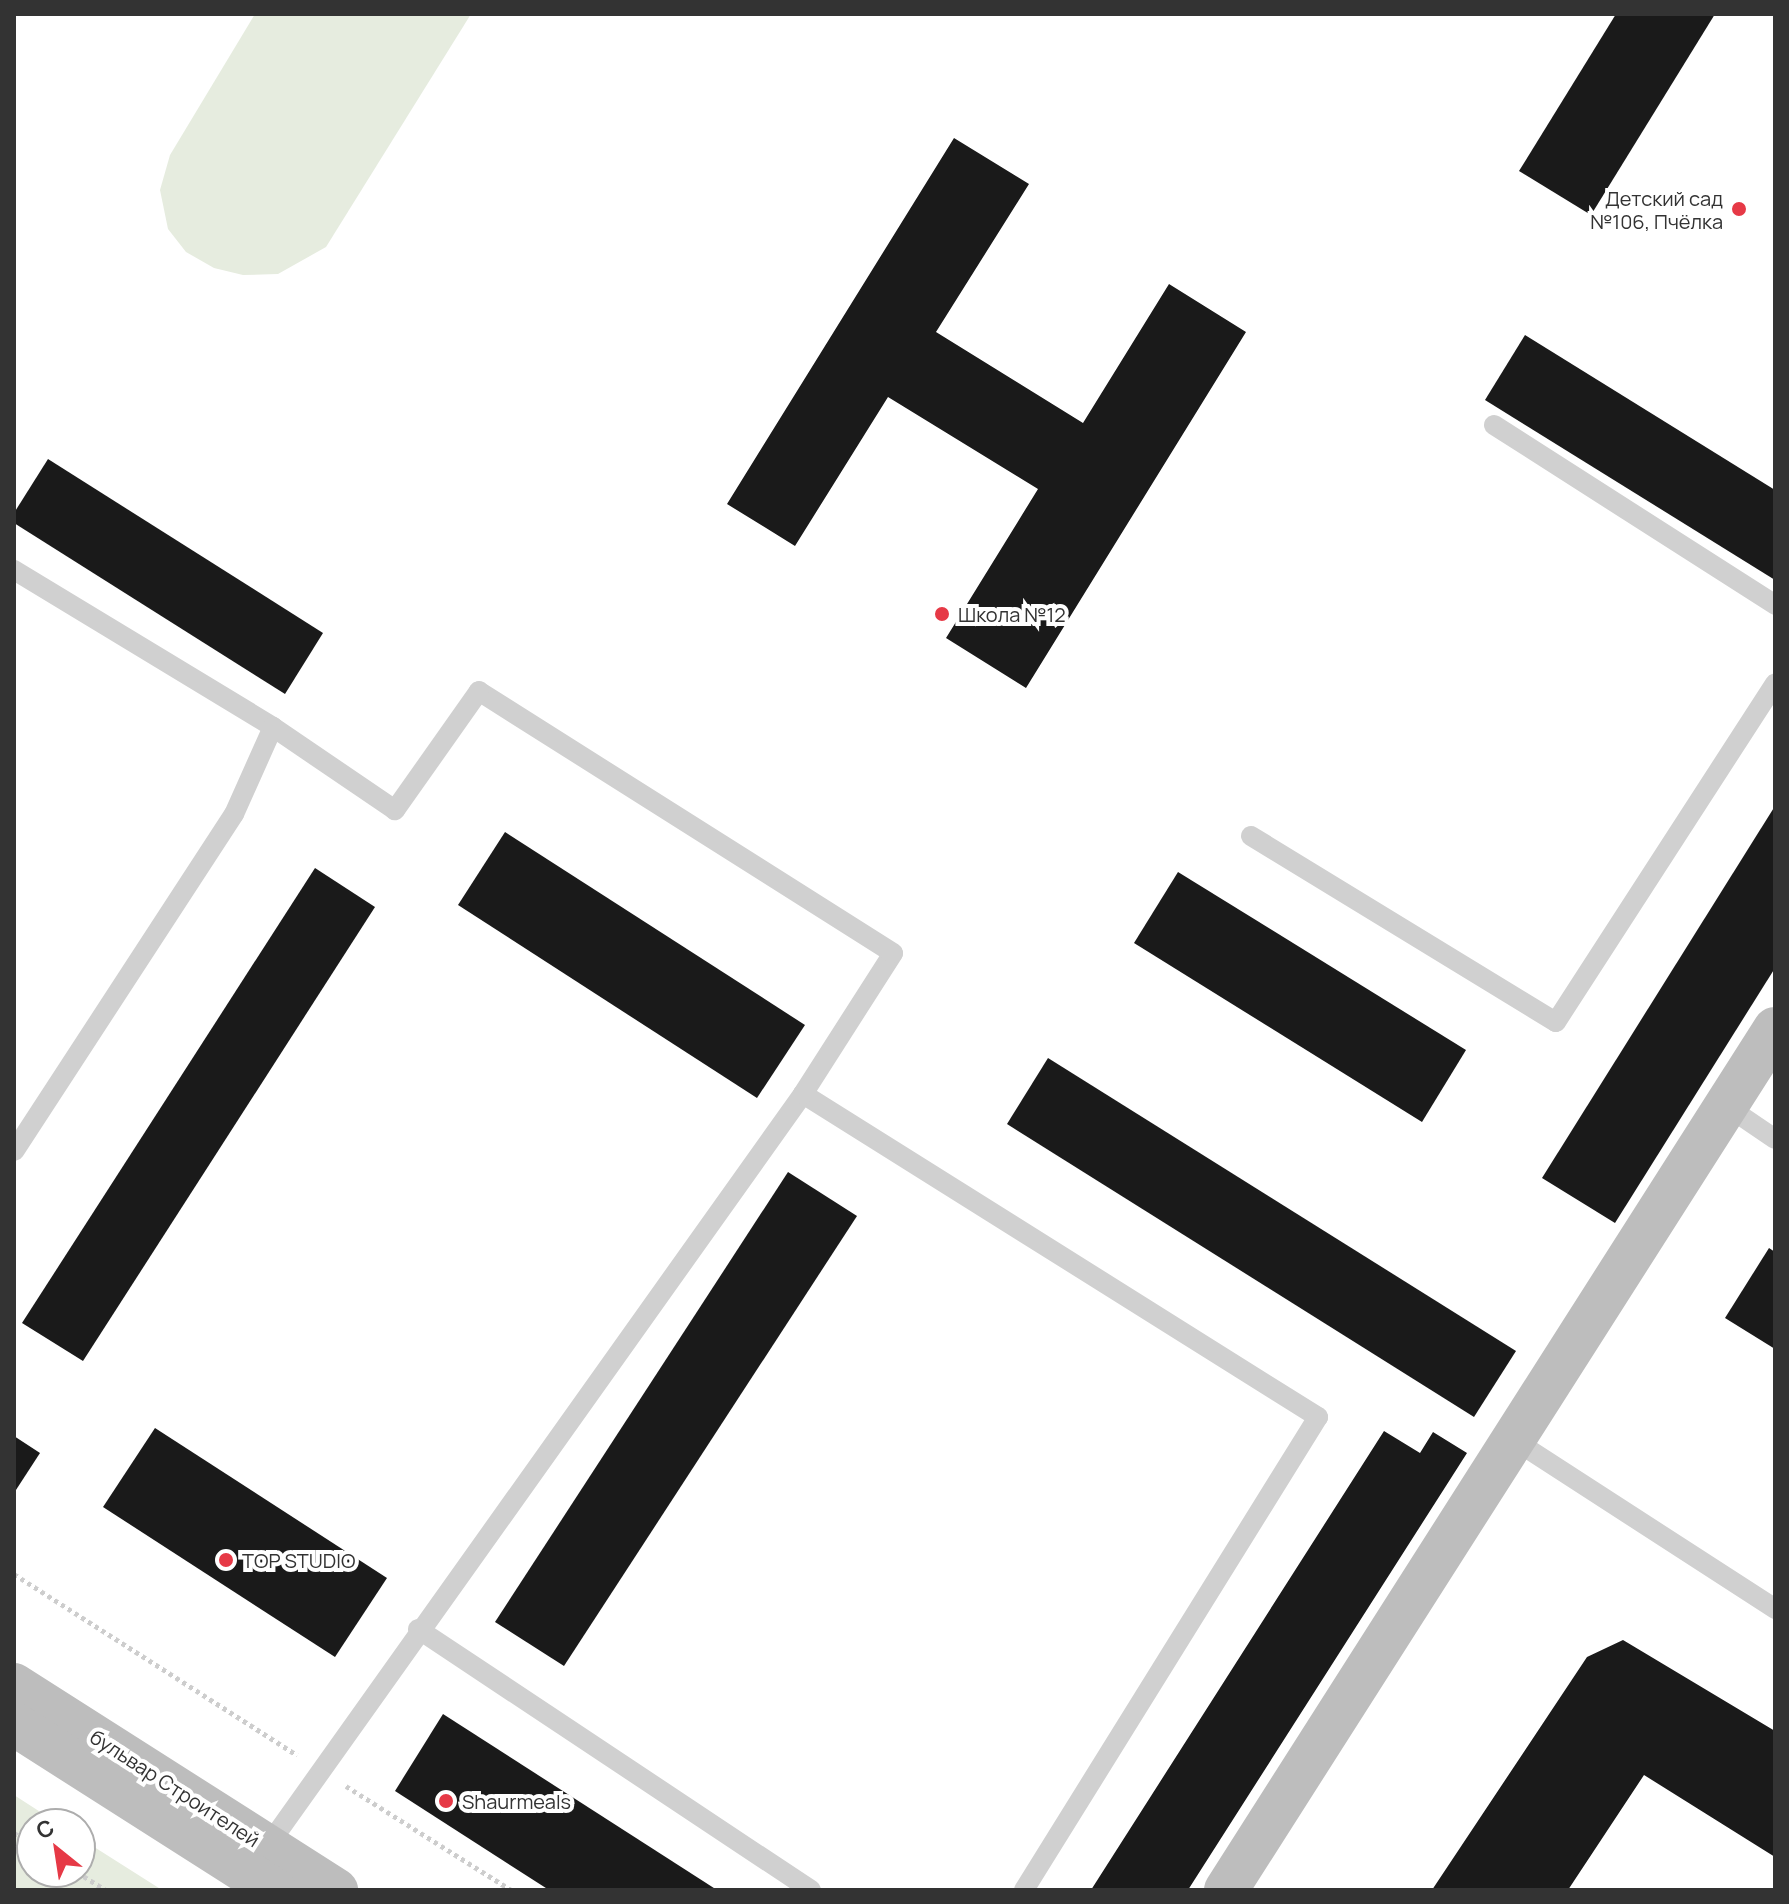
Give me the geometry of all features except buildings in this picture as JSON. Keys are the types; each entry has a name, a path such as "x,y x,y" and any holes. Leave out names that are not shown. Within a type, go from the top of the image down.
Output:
{"street":[{"path":"1226,1890 1511,1438 1775,1029"},
{"name":"бульвар Строителей","path":"14,1685 336,1890"},
{"name":"бульвар Строителей","path":"14,1724 275,1890"}],"lane":[{"path":"1494,425 1775,605"},
{"path":"14,570 273,727 395,810 479,691 893,953 803,1094 418,1629 267,1847"},
{"path":"1251,836 1556,1022 1775,684"},
{"path":"14,1151 234,814 273,727"},
{"path":"803,1094 1318,1417 1024,1890"},
{"path":"1725,1105 1775,1139"},
{"path":"1511,1438 1775,1609"},
{"path":"418,1629 811,1890"}],"path":[{"path":"14,1574 511,1890"}],"shaded area":[{"path":"255,14 471,14 326,247 278,274 243,275 214,268 186,252 168,229 160,190 170,155"},
{"path":"14,1795 34,1808 16,1808 16,1888 96,1888 96,1848 162,1890 14,1890"}],"place":[{"name":"Детский сад №106, Пчёлка","path":"1739,209"},
{"name":"Школа №12","path":"942,614"},
{"name":"TOP STUDIO","path":"226,1560"},
{"name":"Shaurmeals","path":"446,1801"}]}
